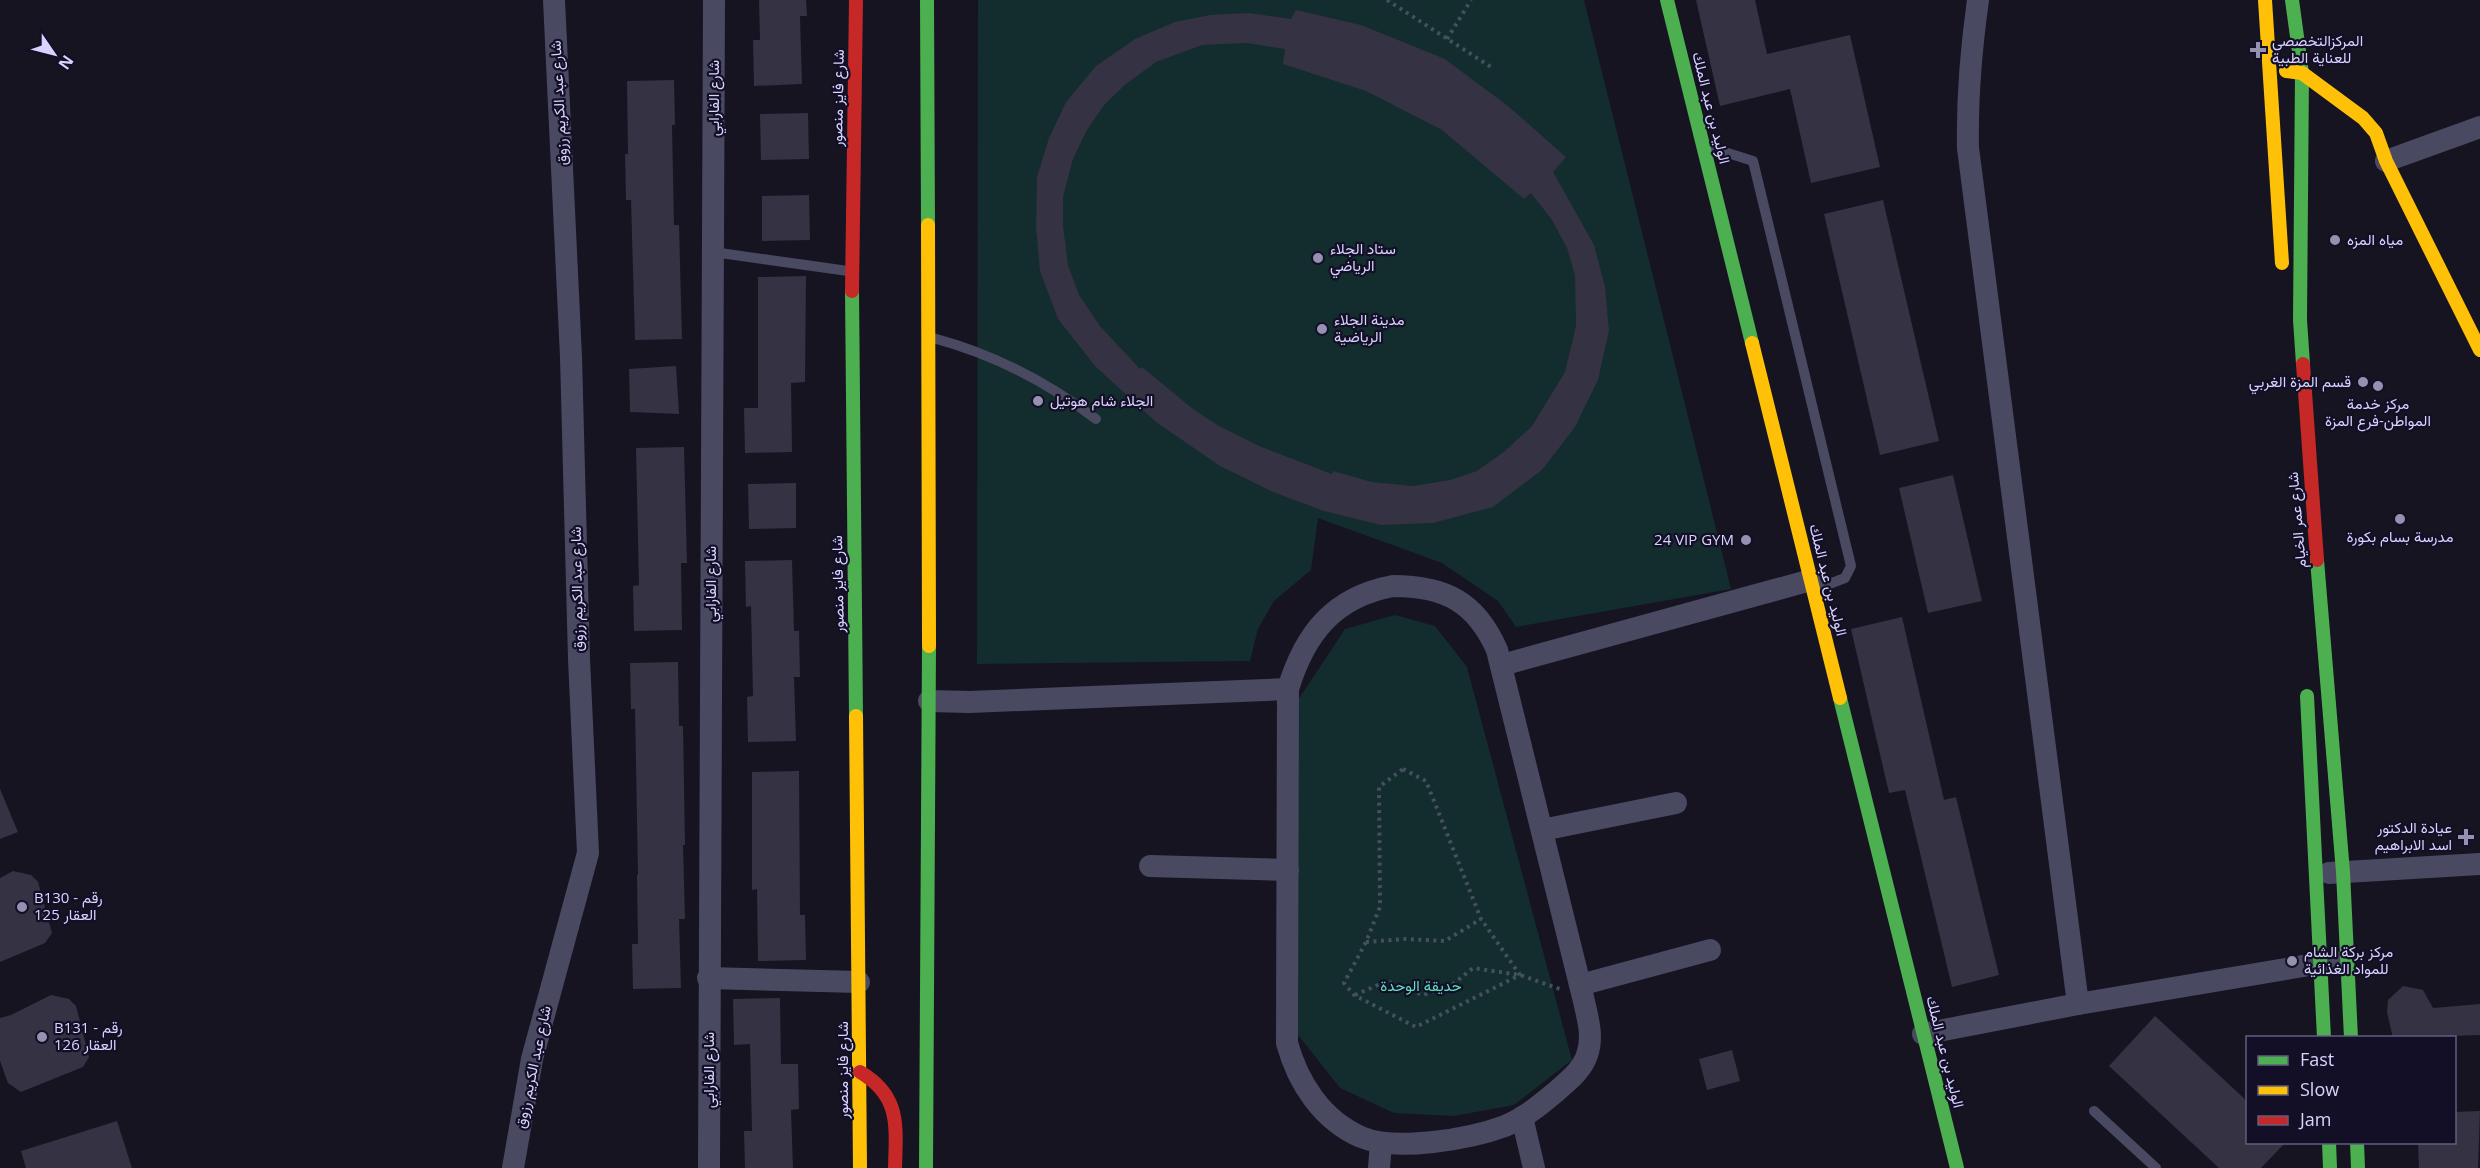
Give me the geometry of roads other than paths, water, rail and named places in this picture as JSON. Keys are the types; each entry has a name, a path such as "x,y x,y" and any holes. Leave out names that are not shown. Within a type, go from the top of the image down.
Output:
{"main road":[{"name":"شارع فايز منصور","path":"856,0 852,271 860,1168"},
{"path":"926,1168 929,701 927,0"},
{"name":"الوليد بن عبد الملك","path":"1667,0 1957,1168"},
{"name":"شارع عمر الخيام","path":"2265,0 2270,68 2292,116 2302,178 2300,320 2308,458 2343,872 2351,1036"},
{"name":"شارع عمر الخيام","path":"2282,275 2277,179 2302,74 2292,0"},
{"path":"2270,68 2302,74 2362,118 2376,134 2386,161 2480,350"},
{"path":"2357,134 2386,161"},
{"path":"2277,179 2302,178"},
{"path":"2306,682 2318,873 2324,1036"},
{"path":"860,1072 878,1082 890,1097 895,1116 895,1168"},
{"path":"1944,1168 1946,1123"},
{"path":"2329,1144 2330,1168"},
{"path":"2357,1144 2358,1168"}],"street":[{"name":"شارع عبد الكريم رزوق","path":"513,1168 532,1059 588,853 579,659 571,357 554,0"},
{"name":"شارع الفارابي","path":"709,1168 708,978 714,0"},
{"path":"1978,0 1970,51 1967,96 1968,148 2078,1004"},
{"path":"2386,161 2480,127"},
{"path":"1502,665 1812,585"},
{"path":"1393,586 1415,586 1436,590 1455,598 1473,610 1491,636 1502,665 1590,1036 1587,1057 1576,1073 1522,1117 1506,1125 1469,1135 1420,1143 1381,1143 1353,1133 1329,1115 1305,1088 1287,1043 1288,689 1293,672 1309,640 1335,610 1362,594 1393,586"},
{"path":"929,701 970,702 1288,689"},
{"path":"1542,830 1676,803"},
{"path":"1150,866 1288,870"},
{"path":"2318,873 2479,866"},
{"path":"1581,991 1710,950"},
{"path":"1923,1034 2078,1004 2321,963 2346,962"},
{"path":"708,978 859,982"},
{"path":"1522,1117 1534,1168"},
{"path":"1379,1168 1381,1143"}],"lane":[{"path":"1703,145 1753,161 1851,566 1845,578 1812,585"},
{"path":"713,252 852,271"},
{"path":"927,337 975,351 1024,372 1073,402 1095,419"},
{"path":"2094,1111 2156,1168"}],"place":[{"name":"المركزالتخصصي للعناية الطبية","path":"2258,50"},
{"name":"مياه المزه","path":"2335,240"},
{"name":"ستاد الجلاء الرياضي","path":"1318,258"},
{"name":"مدينة الجلاء الرياضية","path":"1322,329"},
{"name":"قسم المزة الغربي","path":"2363,382"},
{"name":"مركز خدمة المواطن-فرع المزة","path":"2378,386"},
{"name":"الجلاء شام هوتيل","path":"1038,401"},
{"name":"مدرسة بسام بكورة","path":"2400,519"},
{"name":"24 VIP GYM","path":"1746,540"},
{"name":"عيادة الدكتور اسد الابراهيم","path":"2466,837"},
{"name":"B130 - رقم العقار 125","path":"22,907"},
{"name":"مركز بركة الشام للمواد الغذائية","path":"2292,961"},
{"name":"B131 - رقم العقار 126","path":"42,1037"}],"park label":[{"name":"حديقة الوحدة","path":"1421,986"}]}
